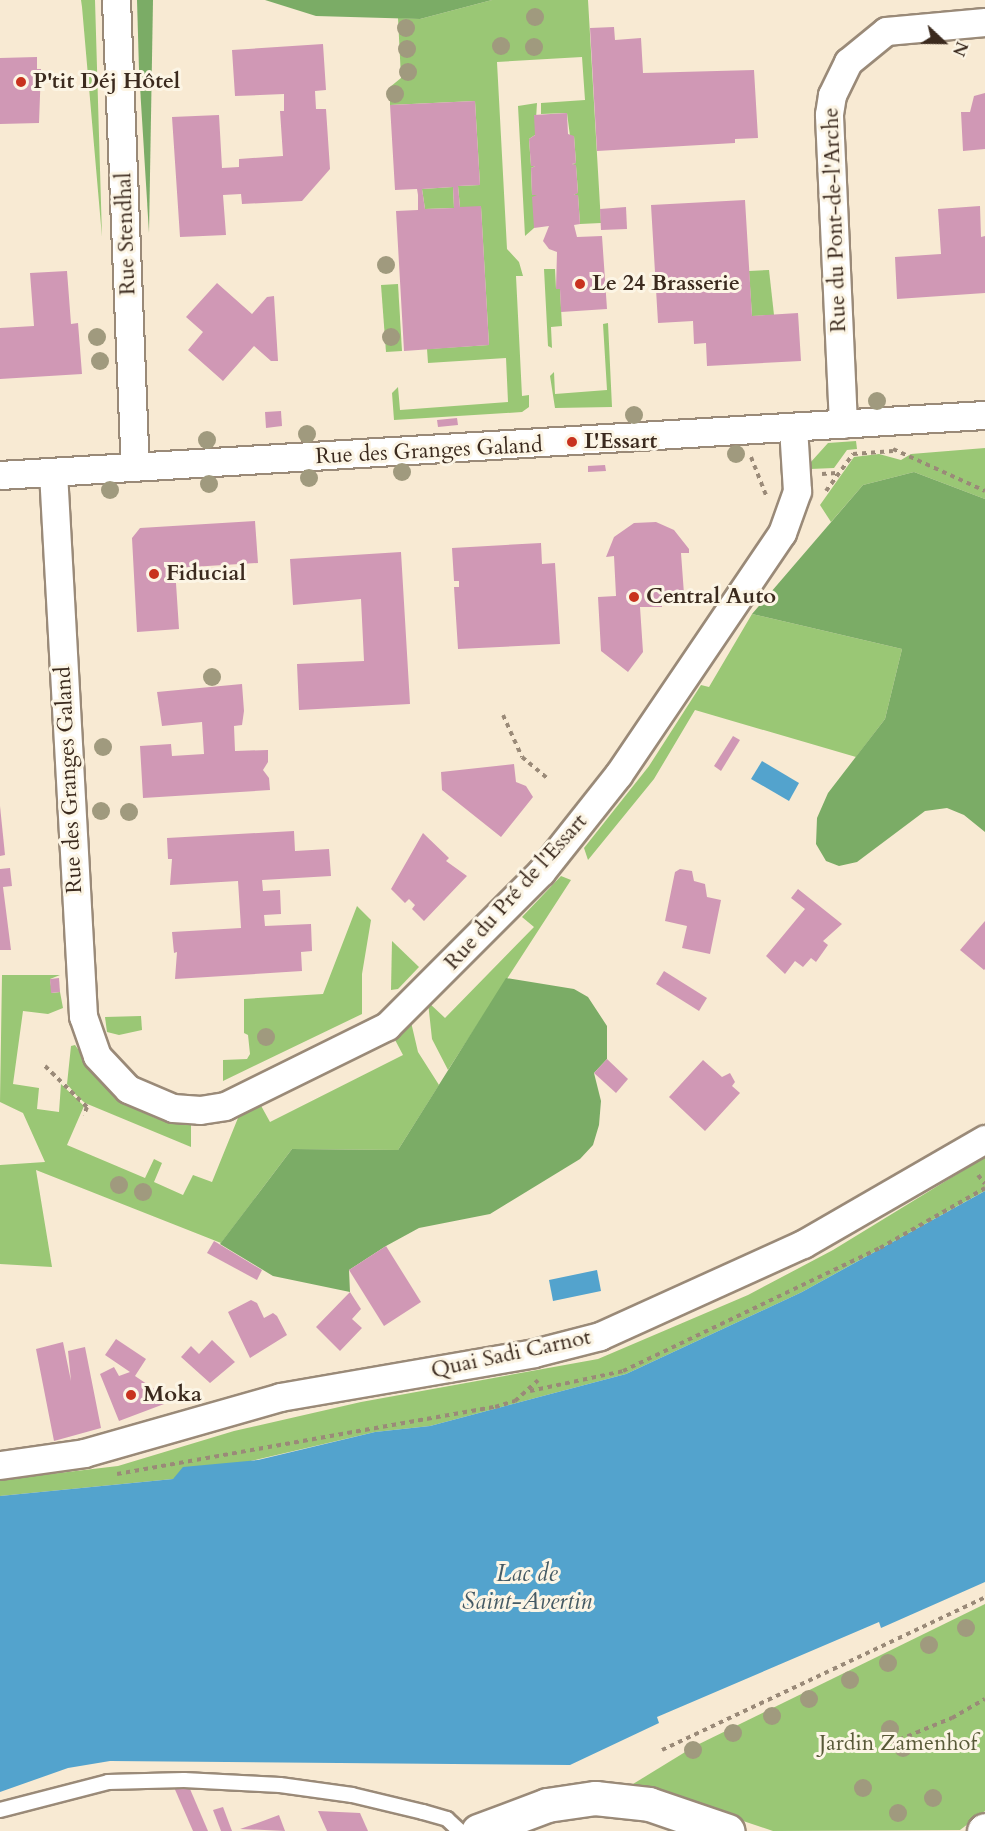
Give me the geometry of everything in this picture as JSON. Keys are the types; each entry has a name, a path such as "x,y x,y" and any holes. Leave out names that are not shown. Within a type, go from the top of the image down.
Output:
{"street":[{"name":"Rue Stendhal","path":"116,0 135,467"},
{"name":"Rue du Pont-de-l'Arche","path":"843,424 829,114 832,95 848,62 862,46 886,31 985,22"},
{"name":"Rue des Granges Galand","path":"0,475 985,415"},
{"name":"Rue du Pré de l'Essart","path":"82,1016 97,1056 128,1089 173,1108 200,1110 225,1106 387,1026 509,905 569,838 636,750 782,533 797,491 793,427"},
{"name":"Rue des Granges Galand","path":"52,472 82,1016"},
{"name":"Quai Sadi Carnot","path":"0,1465 84,1453 230,1408 534,1353 600,1336 803,1244 985,1139"},
{"path":"478,1831 547,1805 595,1798 649,1803 728,1831"}],"lane":[{"path":"0,1810 55,1793 108,1782 184,1780 280,1785 352,1795 431,1814 455,1824 460,1831"}],"path":[{"path":"891,421 893,451"},
{"path":"747,430 748,450 782,533"},
{"path":"825,493 853,454 893,451 985,491"},
{"path":"503,715 522,757 549,780"},
{"path":"45,1066 87,1107 84,1115"},
{"path":"84,1453 100,1467 122,1475 495,1407 530,1392 623,1371 880,1248 985,1188"},
{"path":"662,1750 985,1597"},
{"path":"891,1743 952,1718 985,1699"}],"green space":[{"path":"81,0 95,0 102,237 82,7"},
{"path":"137,0 153,0 149,233 139,70"},
{"path":"265,0 492,0 420,19 316,16"},
{"path":"492,0 588,0 601,223 580,224 578,195 574,195 578,192 576,166 572,164 576,163 574,136 570,136 567,113 541,114 541,103 585,100 582,57 497,62 507,249 519,262 523,276 516,276 522,396 529,395 529,407 522,412 394,420 392,393 398,387 400,410 508,402 506,358 428,363 427,349 489,345 481,207 460,207 458,186 480,185 475,101 390,105 390,87 401,78 398,18 420,19"},
{"path":"537,103 535,135 529,139 531,166 535,166 531,168 532,195 537,195 534,228 525,236 518,106"},
{"path":"453,187 454,208 425,209 422,189"},
{"path":"544,269 555,269 556,289 560,289 562,326 551,327 552,348 548,346"},
{"path":"769,270 774,315 752,316 749,271"},
{"path":"398,284 402,351 386,352 381,285"},
{"path":"608,323 612,407 555,408 550,376 554,372 555,394 607,390 603,324"},
{"path":"856,441 857,449 847,450 834,468 810,469 810,463 828,443"},
{"path":"985,448 985,499 914,472 863,485 831,522 820,505 854,457 879,454 901,460 911,454"},
{"path":"914,472 985,499 985,832 964,815 947,808 925,811 857,862 839,866 826,861 816,844 817,818 828,793 885,719 902,649 752,614 863,485"},
{"path":"752,614 902,649 885,719 856,757 695,710 654,779 588,860 584,848 649,766 701,685 709,687"},
{"path":"561,876 571,880 448,1070 432,1039 428,1002 445,1018 534,927 522,917"},
{"path":"357,906 371,920 362,974 362,1014 223,1081 223,1060 247,1059 250,1054 248,1035 244,1033 244,999 323,994"},
{"path":"392,941 419,967 398,989 391,990"},
{"path":"2,975 60,975 50,979 52,993 60,992 63,1008 48,1014 23,1011 13,1084 39,1088 37,1109 59,1112 61,1084 84,1106 67,1145 145,1178 154,1159 162,1163 154,1182 183,1195 193,1175 212,1182 240,1113 259,1102 270,1122 403,1055 393,1036 411,1022 418,1052 439,1085 398,1150 292,1149 221,1243 36,1170 52,1267 0,1264 0,1165 45,1162 23,1113 0,1102"},
{"path":"506,978 574,989 588,997 607,1026 607,1059 594,1073 601,1101 599,1125 593,1145 580,1159 490,1214 419,1228 386,1246 349,1270 350,1292 273,1276 220,1244 292,1149 398,1150"},
{"path":"141,1016 142,1030 119,1035 107,1032 105,1017"},
{"path":"75,1045 103,1083 125,1102 155,1118 191,1124 191,1147 85,1103 77,1096 67,1084 71,1046"},
{"path":"985,1157 985,1191 802,1292 626,1374 430,1426 375,1432 173,1479 0,1496 0,1480 118,1466 234,1431 361,1402 598,1359 748,1295 833,1250"},
{"name":"Jardin Zamenhof","path":"985,1604 985,1811 960,1830 773,1831 633,1784 695,1746"}],"water":[{"path":"762,761 799,783 789,801 751,779"},
{"name":"Lac de Saint-Avertin","path":"985,1191 985,1582 881,1628 879,1622 657,1717 659,1723 570,1765 110,1761 68,1768 0,1792 0,1496 173,1479 183,1467 258,1460 375,1432 430,1426 626,1374 802,1292"},
{"path":"597,1270 601,1291 553,1301 549,1280"}],"building":[{"path":"614,27 615,40 641,38 643,73 754,70 758,138 735,139 735,143 597,151 590,28"},
{"path":"323,44 326,90 315,91 316,109 326,109 330,169 302,201 242,204 241,194 223,195 226,235 180,237 172,117 219,115 222,168 239,167 239,159 283,156 280,111 284,111 284,94 235,96 232,50"},
{"name":"P'tit Déj Hôtel","path":"37,57 37,69 41,69 39,123 0,124 0,58"},
{"path":"985,93 985,149 963,151 961,112 970,112 974,96"},
{"path":"475,101 480,185 458,186 460,207 481,206 489,345 404,351 396,211 418,210 418,195 417,189 395,190 390,105","holes":["453,187 454,208 425,209 422,189"]},
{"path":"567,113 568,134 574,136 576,163 572,164 576,165 578,193 574,195 578,195 580,224 574,225 577,237 602,236 607,309 561,312 560,289 556,289 557,252 549,249 543,241 549,226 534,228 532,197 537,195 532,195 531,168 535,166 531,166 529,139 535,135 534,115"},
{"path":"745,200 752,316 798,313 801,361 707,366 706,343 694,344 693,321 658,323 651,205"},
{"path":"980,206 981,237 985,236 985,293 897,299 895,257 941,254 938,209"},
{"path":"626,207 627,229 601,230 600,209"},
{"path":"67,271 71,324 78,323 82,374 0,379 0,328 34,326 30,273"},
{"path":"217,283 252,314 267,297 274,296 278,361 271,361 254,346 223,381 188,350 203,332 186,317"},
{"path":"281,411 282,426 266,428 265,412"},
{"path":"457,418 458,425 438,427 437,420"},
{"path":"605,465 606,471 588,472 588,466"},
{"name":"Fiducial","path":"255,521 258,563 175,568 179,629 137,632 132,538 140,528"},
{"name":"Central Auto","path":"656,522 674,530 689,549 689,553 681,553 684,594 661,595 662,607 640,607 643,652 628,672 601,651 598,597 616,596 614,556 606,557 614,537 634,523"},
{"path":"541,543 542,564 555,563 560,644 458,649 454,587 459,587 459,581 454,581 452,548"},
{"path":"401,552 410,704 299,710 297,664 364,661 361,599 293,605 290,559"},
{"path":"242,684 244,711 242,725 234,726 235,751 268,750 268,762 263,770 269,778 270,790 143,798 140,746 171,744 172,756 204,754 202,722 162,726 157,692"},
{"path":"733,736 740,740 721,771 714,766"},
{"path":"514,764 516,782 526,786 533,797 501,837 442,790 441,772"},
{"path":"0,806 5,855 0,856"},
{"path":"294,831 295,851 329,849 331,876 262,880 263,891 280,890 281,914 264,915 265,926 311,924 312,951 301,952 302,971 175,979 177,952 174,953 172,932 241,928 238,881 170,885 172,859 168,859 167,838"},
{"path":"423,833 449,858 446,861 467,876 424,921 412,909 415,905 409,899 405,903 391,889"},
{"path":"10,868 12,886 3,887 11,950 0,950 0,869"},
{"path":"680,869 692,871 694,881 705,884 707,897 721,900 710,954 682,948 687,926 665,921 675,872"},
{"path":"798,889 842,924 823,941 828,945 816,962 811,958 803,967 795,961 785,974 766,956 805,909 791,898"},
{"path":"985,921 985,969 984,970 960,950"},
{"path":"664,971 707,998 699,1011 656,984"},
{"path":"59,978 60,992 51,993 50,979"},
{"path":"607,1059 628,1079 616,1093 594,1073"},
{"path":"703,1060 722,1077 730,1073 735,1082 732,1086 740,1093 705,1131 669,1097"},
{"path":"214,1241 262,1270 257,1280 207,1253"},
{"path":"386,1246 421,1302 384,1326 349,1270"},
{"path":"350,1292 361,1309 352,1319 362,1328 340,1351 316,1327"},
{"path":"251,1300 257,1303 264,1318 273,1313 277,1316 287,1335 250,1358 228,1312"},
{"path":"116,1339 146,1359 135,1376 172,1401 119,1421 100,1374 114,1367 119,1376 130,1372 105,1355"},
{"path":"212,1340 235,1362 210,1383 181,1357 191,1346 199,1354"},
{"path":"63,1342 71,1381 68,1351 85,1347 101,1428 54,1441 36,1349"},
{"path":"173,1785 190,1789 208,1831 193,1831"},
{"path":"223,1807 232,1831 221,1831 213,1810"},
{"path":"318,1811 360,1813 368,1831 327,1831"},
{"path":"279,1815 285,1831 240,1829 263,1821"}],"place":[{"name":"P'tit Déj Hôtel","path":"21,82"},
{"name":"Le 24 Brasserie","path":"580,284"},
{"name":"L'Essart","path":"572,442"},
{"name":"Fiducial","path":"154,574"},
{"name":"Central Auto","path":"634,597"},
{"name":"Moka","path":"131,1395"}]}
